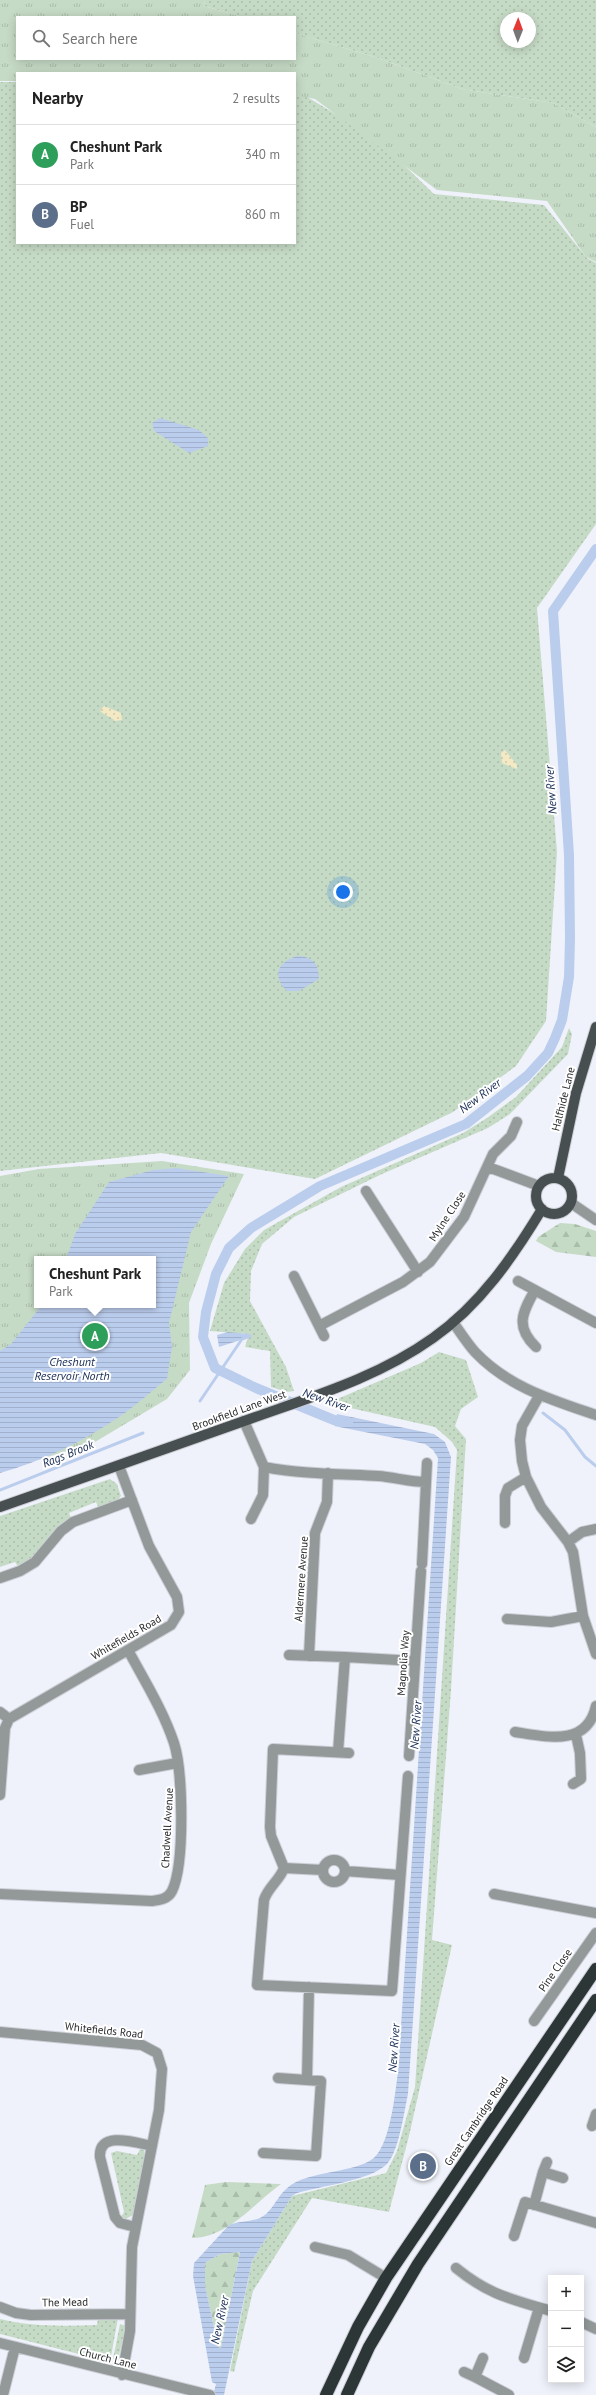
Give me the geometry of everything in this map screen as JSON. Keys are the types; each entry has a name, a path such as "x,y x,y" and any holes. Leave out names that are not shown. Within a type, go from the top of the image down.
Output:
{"highway":[{"name":"Great Cambridge Road","path":"326,2395 358,2327 386,2278 596,1969"},
{"path":"347,2395 369,2347 414,2270 596,2000"}],"main road":[{"name":"Halfhide Lane","path":"558,1178 576,1093 596,1027"},
{"path":"558,1178 568,1183 571,1189 571,1203 567,1208 558,1214 548,1213 542,1210 536,1198 539,1186 546,1179 558,1178"},
{"name":"Brookfield Lane West","path":"0,1507 313,1397 369,1375 402,1359 453,1322 479,1297 504,1267 542,1210"}],"street":[{"name":"Mylne Close","path":"319,1326 363,1304 418,1272 430,1262 464,1217 493,1154 511,1136 517,1122"},
{"path":"488,1167 539,1186"},
{"path":"366,1191 418,1272"},
{"path":"571,1203 596,1220"},
{"path":"294,1276 324,1336"},
{"path":"518,1281 596,1323"},
{"path":"535,1290 526,1306 522,1320 525,1335 536,1348"},
{"path":"453,1322 475,1351 497,1371 539,1396 596,1416"},
{"path":"539,1396 525,1418 521,1431 520,1448 526,1477 541,1507 568,1542 573,1552 583,1616 596,1654"},
{"path":"244,1421 264,1467 263,1495 251,1519"},
{"name":"Magnolia Way","path":"409,1756 427,1463"},
{"name":"Whitefields Road","path":"9,1719 171,1625 177,1617 179,1608 177,1597 149,1546 119,1466"},
{"path":"264,1467 283,1471 328,1473 426,1482"},
{"name":"Aldermere Avenue","path":"309,1656 315,1533 327,1502 328,1473"},
{"path":"505,1523 505,1496 508,1488 526,1477"},
{"path":"0,1578 20,1571 35,1562 61,1531 73,1522 132,1500"},
{"path":"568,1542 582,1532 596,1529"},
{"path":"507,1619 552,1622 583,1616"},
{"name":"Chadwell Avenue","path":"0,1894 136,1901 163,1900 172,1892 176,1880 179,1851 181,1779 175,1745 164,1718 128,1650"},
{"path":"289,1655 415,1661"},
{"path":"338,1752 345,1657"},
{"path":"515,1732 557,1736 576,1735 591,1723 596,1706"},
{"path":"0,1712 9,1719 5,1728 0,1795"},
{"path":"573,1784 581,1779 580,1753 576,1735"},
{"path":"349,1753 273,1749 270,1832 284,1868 280,1876 268,1890 264,1900 257,1985 392,1991 408,1776"},
{"path":"139,1770 177,1763"},
{"path":"333,1859 340,1861 346,1871 339,1881 331,1882 325,1878 323,1870 326,1863 333,1859"},
{"path":"284,1868 323,1870"},
{"path":"346,1871 400,1875"},
{"path":"494,1894 596,1913"},
{"name":"Pine Close","path":"534,2021 596,1934"},
{"path":"307,2080 309,1987"},
{"name":"Whitefields Road","path":"0,2032 142,2045 154,2051 159,2057 162,2069 159,2110 135,2227 131,2259 129,2339 122,2374"},
{"path":"262,2153 316,2156 321,2080 278,2078"},
{"path":"592,2126 596,2114"},
{"path":"135,2227 120,2223 115,2217 100,2157 101,2150 105,2144 116,2140 152,2146"},
{"path":"534,2205 546,2162"},
{"path":"544,2172 563,2178"},
{"path":"514,2236 525,2202 596,2223"},
{"path":"315,2246 348,2255 386,2278"},
{"path":"456,2268 494,2293 512,2301 548,2310"},
{"name":"The Mead","path":"0,2307 16,2313 31,2315 130,2314"},
{"path":"524,2358 539,2308"},
{"path":"584,2323 596,2329"},
{"name":"Church Lane","path":"0,2343 210,2395"},
{"path":"3,2395 15,2347"},
{"path":"475,2377 483,2358"},
{"path":"464,2372 509,2395"}],"green space":[{"path":"0,0 205,0 204,6 239,16 16,16 16,60 296,60 296,33 378,58 462,89 553,103 596,127 596,262 586,257 547,201 437,190 315,99 296,95 296,72 16,72 16,81 0,81"},
{"path":"205,0 596,0 596,127 553,103 462,89 378,58 296,33 296,16 239,16 204,6"},
{"path":"0,82 16,82 16,244 296,244 296,94 304,95 378,140 434,194 544,205 587,258 596,263 596,524 537,608 557,852 546,1021 516,1066 453,1112 315,1179 161,1153 0,1171"},
{"path":"569,1028 572,1034 568,1054 510,1114 488,1128 382,1174 294,1217 262,1244 251,1271 250,1301 286,1367 294,1391 287,1392 271,1387 270,1351 245,1347 249,1334 210,1331 224,1283 245,1249 264,1230 341,1187 463,1133 487,1118 516,1097 562,1047"},
{"name":"Cheshunt Reservoir North","path":"162,1161 244,1174 211,1244 189,1303 190,1370 167,1399 95,1442 0,1472 0,1176 39,1169"},
{"path":"560,1223 575,1224 596,1231 596,1257 556,1252 536,1241 538,1237"},
{"path":"439,1352 466,1360 478,1397 461,1409 455,1426 466,1439 451,1690 432,1940 452,1945 409,2136 389,2212 312,2198 253,2291 234,2372 230,2371 252,2261 292,2196 386,2173 397,2151 415,2087 457,1450 452,1442 435,1427 328,1403 421,1363"},
{"path":"110,1479 117,1484 121,1496 116,1502 99,1509 96,1502 69,1513 71,1518 42,1551 19,1568 15,1562 0,1567 0,1516"},
{"path":"140,2149 144,2150 145,2157 133,2215 124,2220 121,2217 124,2212 111,2153 117,2151 137,2155"},
{"path":"226,2182 281,2184 229,2226 218,2232 192,2238 205,2185"},
{"path":"240,2252 221,2348 218,2347 205,2285 205,2263 220,2254"},
{"path":"98,2318 118,2318 110,2362 0,2334 0,2319 36,2325 72,2326 97,2325"},
{"path":"120,2324 126,2326 118,2359 113,2359"}],"sand":[{"path":"104,706 121,713 122,720 115,721 100,711"},
{"path":"505,750 517,765 517,769 502,763 501,753"}],"water":[{"path":"160,418 199,430 208,438 208,446 189,453 154,431 152,423"},
{"path":"298,956 311,959 314,962 318,969 319,979 299,991 287,991 279,980 279,970 286,961"},
{"name":"Cheshunt Reservoir North","path":"176,1168 229,1176 191,1232 169,1323 172,1347 167,1379 125,1413 77,1443 47,1457 0,1473 0,1351 11,1344 40,1308 156,1308 156,1256 67,1256 75,1234 109,1182 153,1170"},
{"path":"228,1332 249,1334 250,1337 219,1347 217,1335"},
{"path":"337,1414 434,1434 445,1442 451,1457 408,2094 398,2141 387,2164 369,2175 307,2190 292,2196 252,2261 224,2395 213,2395 216,2384 212,2382 193,2276 194,2263 229,2225 262,2217 270,2210 287,2188 298,2181 315,2175 355,2167 371,2160 383,2145 387,2133 398,2072 438,1458 433,1450 425,1444 334,1426","holes":["240,2252 221,2348 218,2347 205,2285 205,2263 220,2254"]}],"waterway":[{"name":"New River","path":"348,1422 334,1420 256,1388 215,1368 203,1337 206,1312 216,1274 229,1248 251,1228 320,1186 466,1124 527,1076 548,1053 562,1020 569,977 570,938 569,855 553,611 596,549"},
{"name":"Rags Brook","path":"200,1401 242,1339 250,1336"},
{"name":"Rags Brook","path":"543,1413 565,1430 585,1457 596,1466"},
{"name":"Rags Brook","path":"0,1490 143,1433"}],"place":[{"name":"Cheshunt Park","path":"95,1336"},
{"name":"BP","path":"423,2166"}]}
